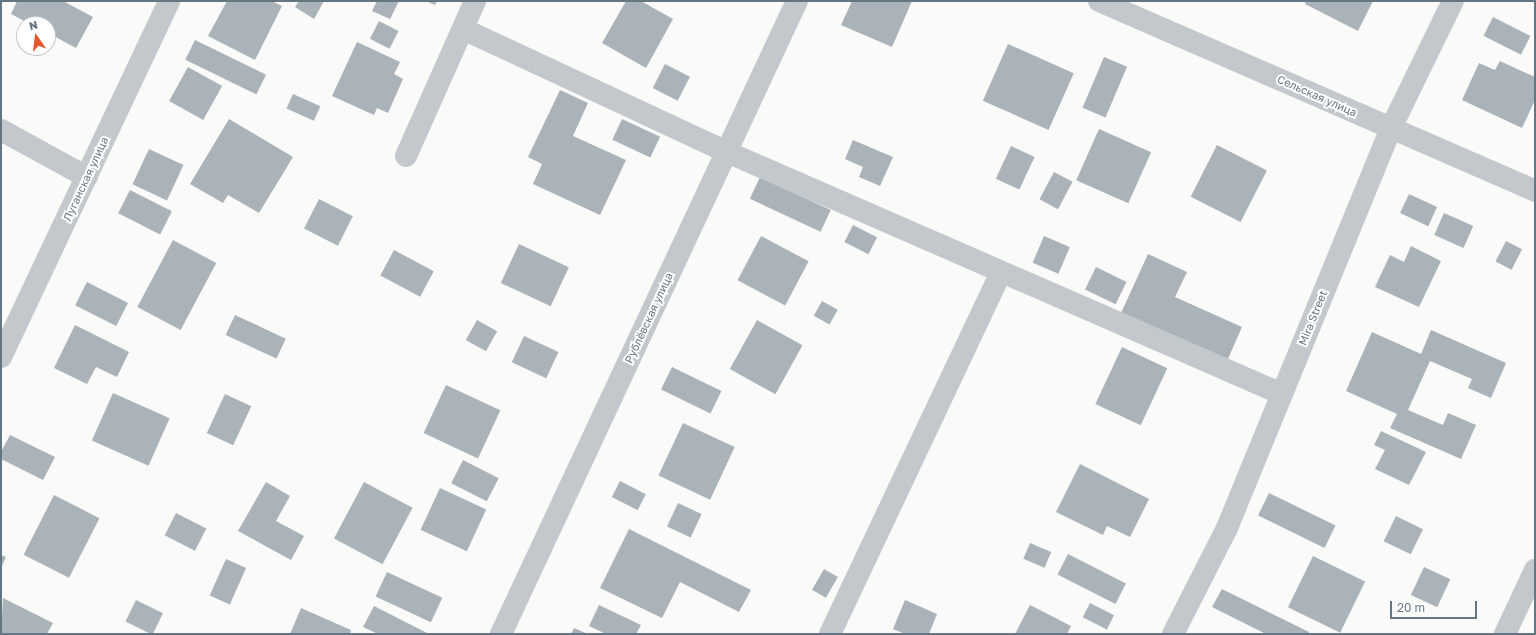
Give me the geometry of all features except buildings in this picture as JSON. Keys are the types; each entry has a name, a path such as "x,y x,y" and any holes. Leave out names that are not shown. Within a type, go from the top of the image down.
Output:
{"street":[{"name":"Луганская улица","path":"1,356 169,1"},
{"path":"406,156 475,1"},
{"name":"Рублёвская улица","path":"501,634 798,1"},
{"name":"Сельская улица","path":"1099,1 1129,7 1391,128 1535,191"},
{"name":"Mira Street","path":"1173,634 1227,528 1391,128 1453,1"},
{"path":"463,29 727,152 1282,394"},
{"path":"1,130 87,176"},
{"path":"830,634 1001,272"},
{"path":"1505,634 1535,570"}]}
